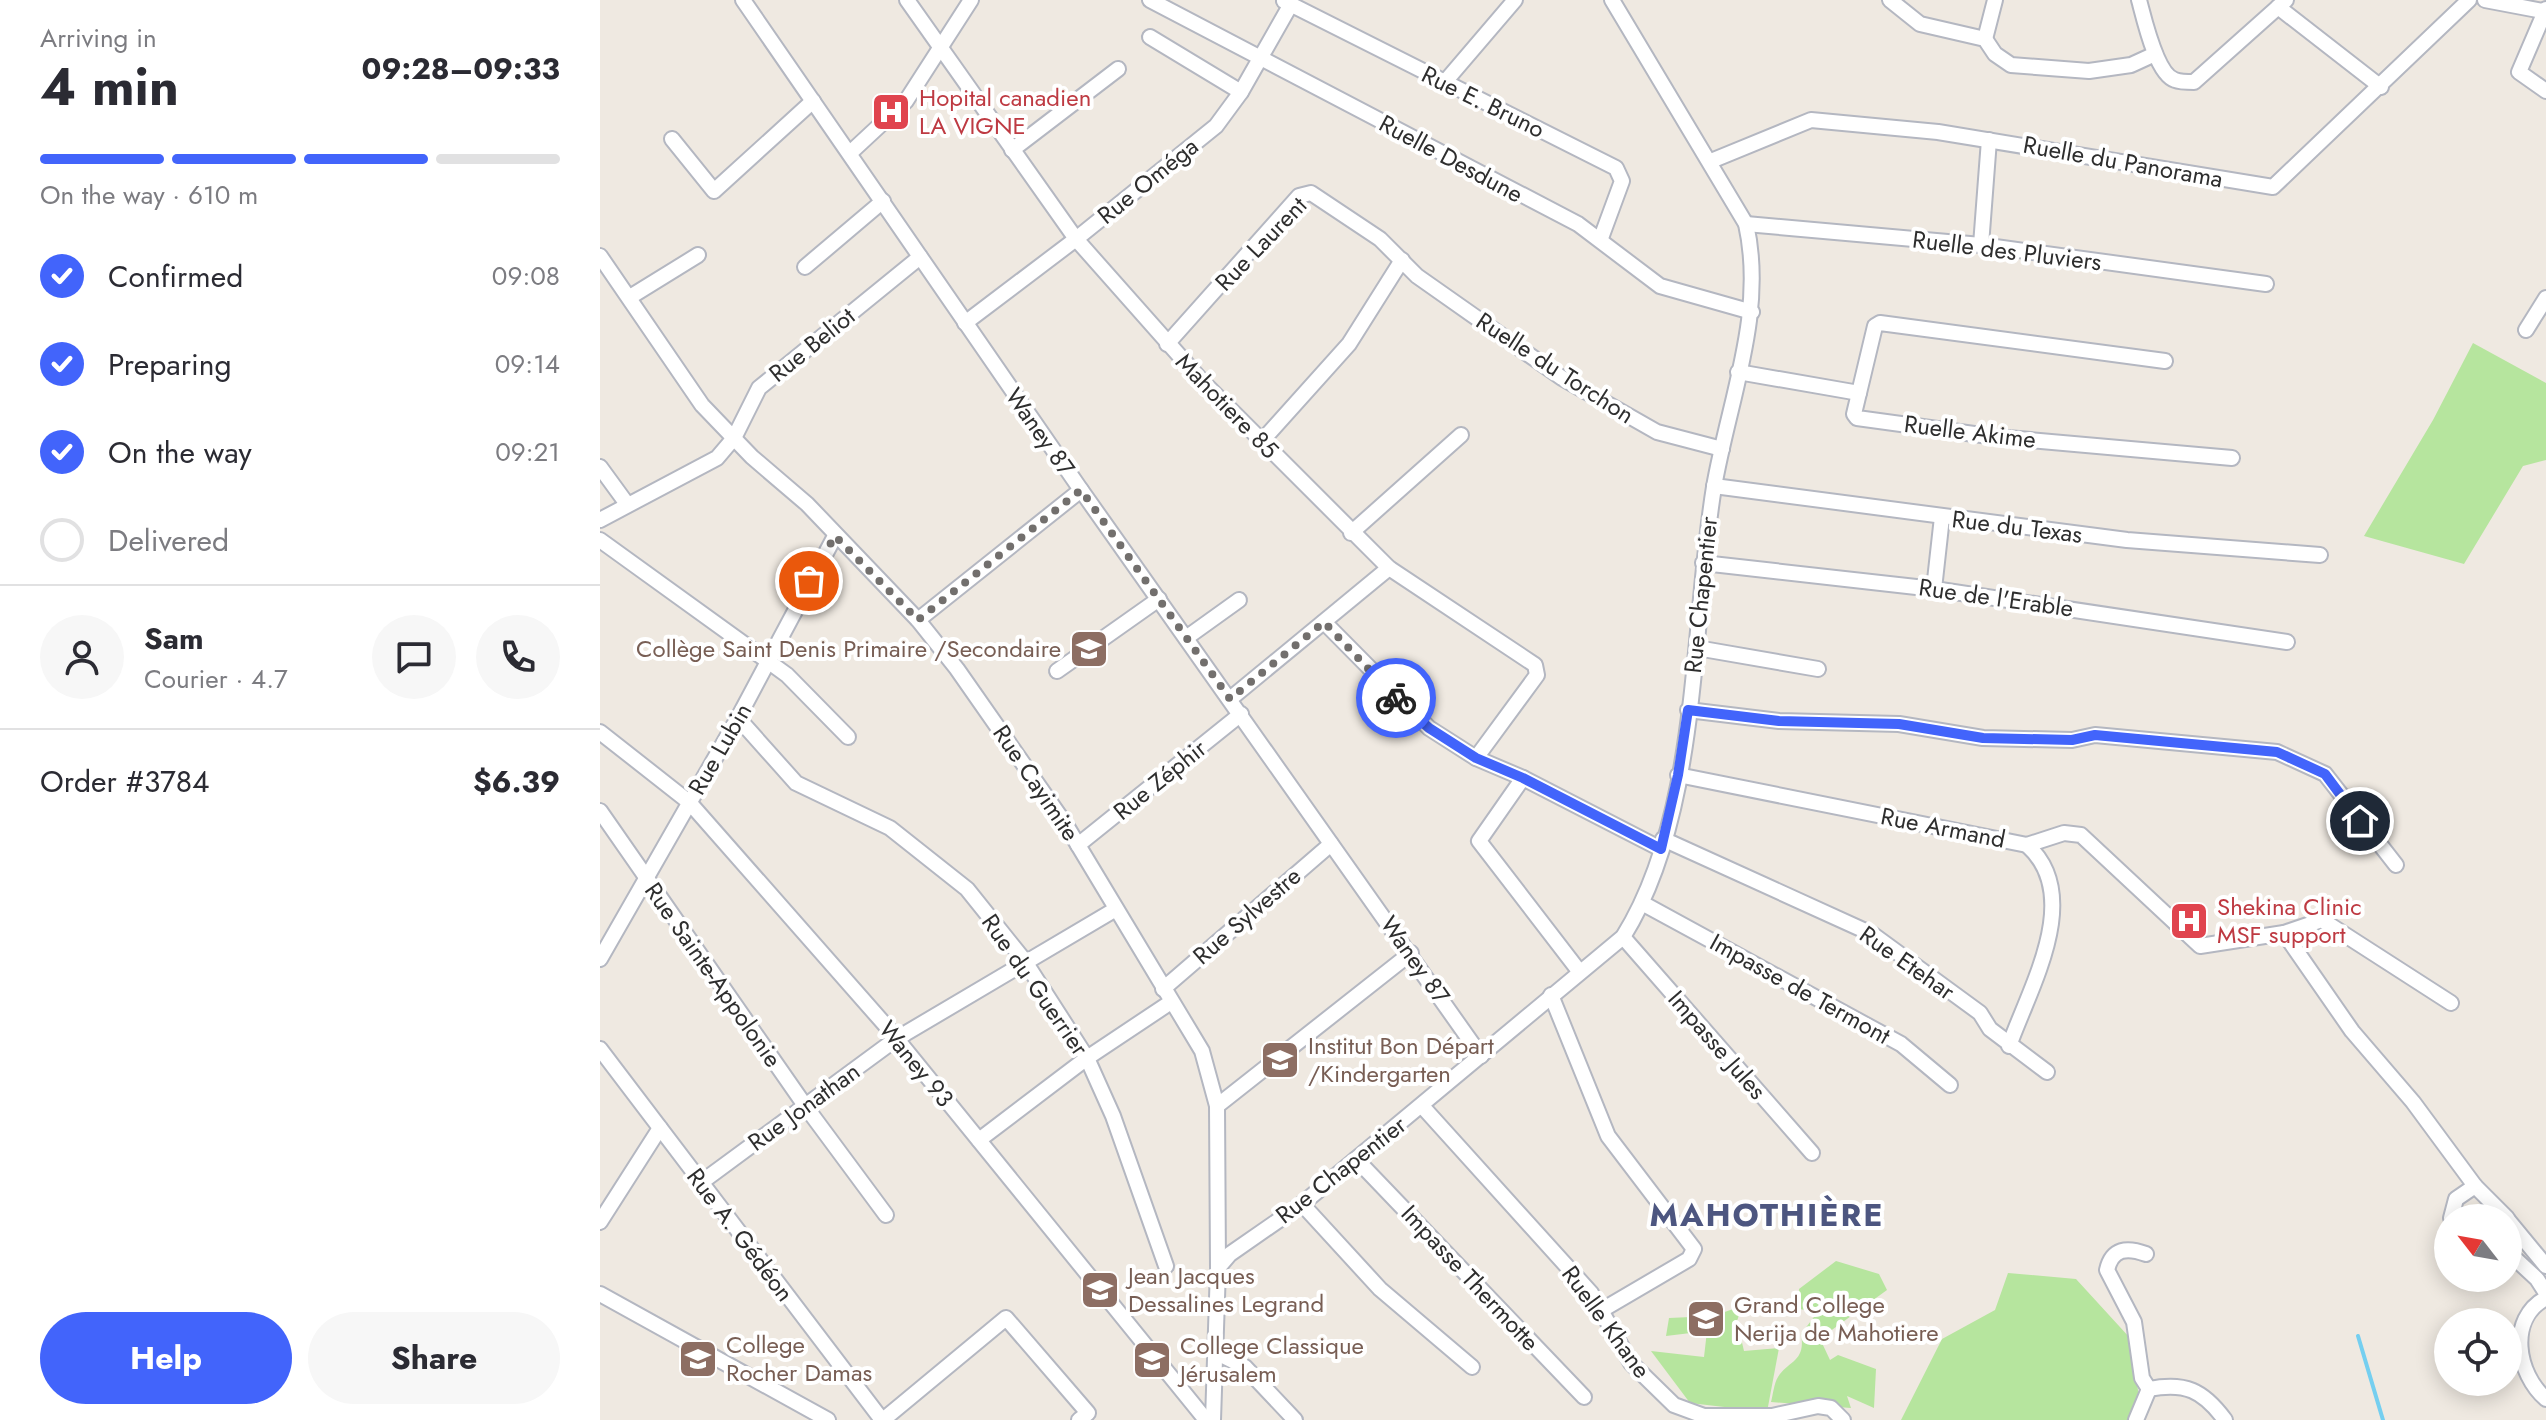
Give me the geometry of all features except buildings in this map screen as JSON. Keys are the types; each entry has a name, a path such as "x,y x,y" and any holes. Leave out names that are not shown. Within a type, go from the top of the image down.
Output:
{"street":[{"name":"Waney 87","path":"743,0 1081,490 1481,1056"},
{"name":"Mahotiere 85","path":"907,0 1076,239 1167,344 1389,568 1535,665 1537,675 1476,758"},
{"path":"850,153 906,101 971,0"},
{"name":"Ruelle Desdune","path":"1150,0 1601,238 1660,286 1752,312"},
{"path":"1444,83 1515,0"},
{"name":"Rue Chapentier","path":"1218,1268 1230,1254 1302,1204 1422,1106 1623,937 1642,903 1662,844 1678,775 1688,710 1714,486 1752,312 1753,256 1746,224 1612,0"},
{"path":"1890,0 1920,24 1985,39 1995,54 2011,65 2089,71 2131,65 2155,54"},
{"path":"1985,39 1995,0"},
{"path":"2139,0 2155,54 2174,80 2199,80 2282,4 2381,87"},
{"name":"Ruelle du Panorama","path":"1711,161 1811,120 1989,140 2273,187 2469,0"},
{"path":"2485,0 2545,10 2519,72 2546,91"},
{"name":"Rue Oméga","path":"965,323 1076,239 1216,126 1241,92 1287,2"},
{"name":"Rue E. Bruno","path":"1287,2 1616,168 1622,181 1601,238"},
{"path":"1150,37 1241,92"},
{"path":"1012,150 1118,69"},
{"path":"672,139 714,191 813,101"},
{"path":"1981,245 1989,140"},
{"name":"Rue Laurent","path":"1167,344 1305,193 1311,193 1380,239 1402,260"},
{"path":"805,267 883,201"},
{"name":"Ruelle des Pluviers","path":"1746,224 1981,245 2266,284"},
{"path":"630,297 698,255"},
{"name":"Rue Cayimite","path":"600,256 702,405 807,504 918,620 957,669 1078,845 1202,1051 1217,1106 1218,1268 1213,1420"},
{"name":"Rue Beliot","path":"600,520 717,458 734,438 759,388 920,257"},
{"path":"1261,442 1349,344 1402,260"},
{"name":"Ruelle du Torchon","path":"1402,260 1417,276 1562,378 1657,432 1722,449"},
{"path":"2526,330 2546,298"},
{"path":"1738,372 1859,393 1875,326 1880,323 2165,361"},
{"name":"Ruelle Akime","path":"1859,393 1854,414 1857,418 1996,437 2232,458"},
{"path":"1351,533 1461,435"},
{"path":"600,467 627,504"},
{"name":"Rue du Texas","path":"1714,486 2127,540 2320,555"},
{"path":"918,620 1081,490"},
{"path":"1934,589 1942,517"},
{"name":"Rue Lubin","path":"600,959 738,718 835,536"},
{"path":"600,540 787,675 848,737"},
{"name":"Rue de l'Erable","path":"1703,563 1934,589 2287,642"},
{"path":"1230,699 1389,568"},
{"path":"1057,671 1159,599"},
{"path":"1186,638 1239,600"},
{"name":"Rue Etehar","path":"1324,622 1429,728 1476,758 1662,844 1872,934 1980,1013 1990,1029 2009,1046 2047,1072"},
{"path":"1697,648 1818,669"},
{"path":"1688,710 1779,721 1899,724 1983,738 2072,740 2095,735 2277,752 2325,774 2396,865"},
{"name":"Rue Zéphir","path":"1078,845 1241,714"},
{"name":"Rue du Guerrier","path":"738,718 796,783 890,828 967,889 1024,960 1087,1058 1113,1116 1166,1266"},
{"name":"Waney 93","path":"600,732 689,802 896,1039 1206,1420"},
{"name":"Rue Armand","path":"1678,775 2027,845 2064,833 2081,835 2200,946 2284,933"},
{"path":"1523,778 1479,841 1579,971"},
{"name":"Rue Sainte-Appolonie","path":"600,811 806,1107 886,1215"},
{"name":"Rue Sylvestre","path":"979,1140 1167,996 1331,844"},
{"path":"2009,1046 2051,929 2053,893 2043,859 2027,845"},
{"name":"Impasse de Termont","path":"1642,903 1901,1044 1950,1085"},
{"name":"Rue Jonathan","path":"699,1184 896,1039 1024,960 1116,909"},
{"path":"2451,1003 2322,920 2284,933 2352,1031 2413,1102 2475,1186 2492,1204"},
{"name":"Impasse Jules","path":"1623,937 1812,1153"},
{"path":"1217,1106 1411,953"},
{"path":"1551,995 1608,1136 1694,1249 1689,1259 1602,1310"},
{"name":"Rue A. Gédéon","path":"600,1049 699,1184 883,1420"},
{"name":"Ruelle Khane","path":"1422,1106 1516,1207 1602,1310 1631,1363 1674,1405 1704,1416 1772,1416 1818,1406 1831,1408 1843,1420"},
{"path":"600,1222 660,1128"},
{"name":"Impasse Thermotte","path":"1356,1159 1584,1397"},
{"path":"2455,1204 2456,1199 2475,1186"},
{"path":"1302,1204 1380,1289 1472,1367"},
{"path":"2522,1237 2546,1266"},
{"path":"2146,1254 2133,1249 2118,1250 2109,1260 2107,1270 2134,1322 2142,1378 2149,1389"},
{"path":"2522,1265 2537,1279 2546,1296 2527,1316 2520,1335 2527,1377 2546,1399"},
{"path":"600,1294 828,1420"},
{"path":"883,1420 1006,1318 1088,1413 1079,1420"},
{"path":"1215,1352 1245,1367 1295,1420"},
{"path":"2149,1389 2171,1385 2190,1387 2207,1397 2225,1420"},
{"path":"2136,1420 2149,1389"}],"green space":[{"path":"2473,343 2546,383 2546,460 2523,466 2464,564 2364,536 2433,420"},
{"path":"1836,1261 1879,1274 1887,1290 1829,1332 1822,1343 1830,1360 1838,1355 1876,1369 1874,1408 1847,1396 1851,1408 1771,1402 1777,1380 1799,1355 1801,1334 1817,1313 1800,1309 1799,1289"},
{"path":"2008,1273 2076,1279 2130,1338 2141,1410 2135,1420 1901,1420 1942,1339 1995,1310"},
{"path":"1742,1306 1737,1321 1744,1351 1779,1348 1767,1412 1690,1403 1651,1351 1704,1357 1707,1331 1666,1336 1669,1318 1713,1316"}],"waterway":[{"path":"2358,1336 2383,1420"}],"way so far":[{"path":"809,581 835,536 918,620 1081,490 1230,699 1324,622 1396,698"}],"place":[{"name":"Hopital canadien LA VIGNE","path":"891,112"},
{"name":"Collège Saint Denis Primaire /Secondaire","path":"1089,649"},
{"name":"Shekina Clinic MSF support","path":"2189,921"},
{"name":"Institut Bon Départ /Kindergarten","path":"1280,1060"},
{"name":"Jean Jacques Dessalines Legrand","path":"1100,1290"},
{"name":"Grand College Nerija de Mahotiere","path":"1706,1319"},
{"name":"College Rocher Damas","path":"698,1359"},
{"name":"College Classique Jérusalem","path":"1152,1360"}],"district":[{"name":"MAHOTHIÈRE","path":"1767,1215"}],"route":[{"path":"1396,698 1429,728 1476,758 1523,778 1661,849 1678,775 1688,710 1779,721 1899,724 1983,738 2072,740 2095,735 2165,739 2277,752 2325,774 2360,821"}]}
